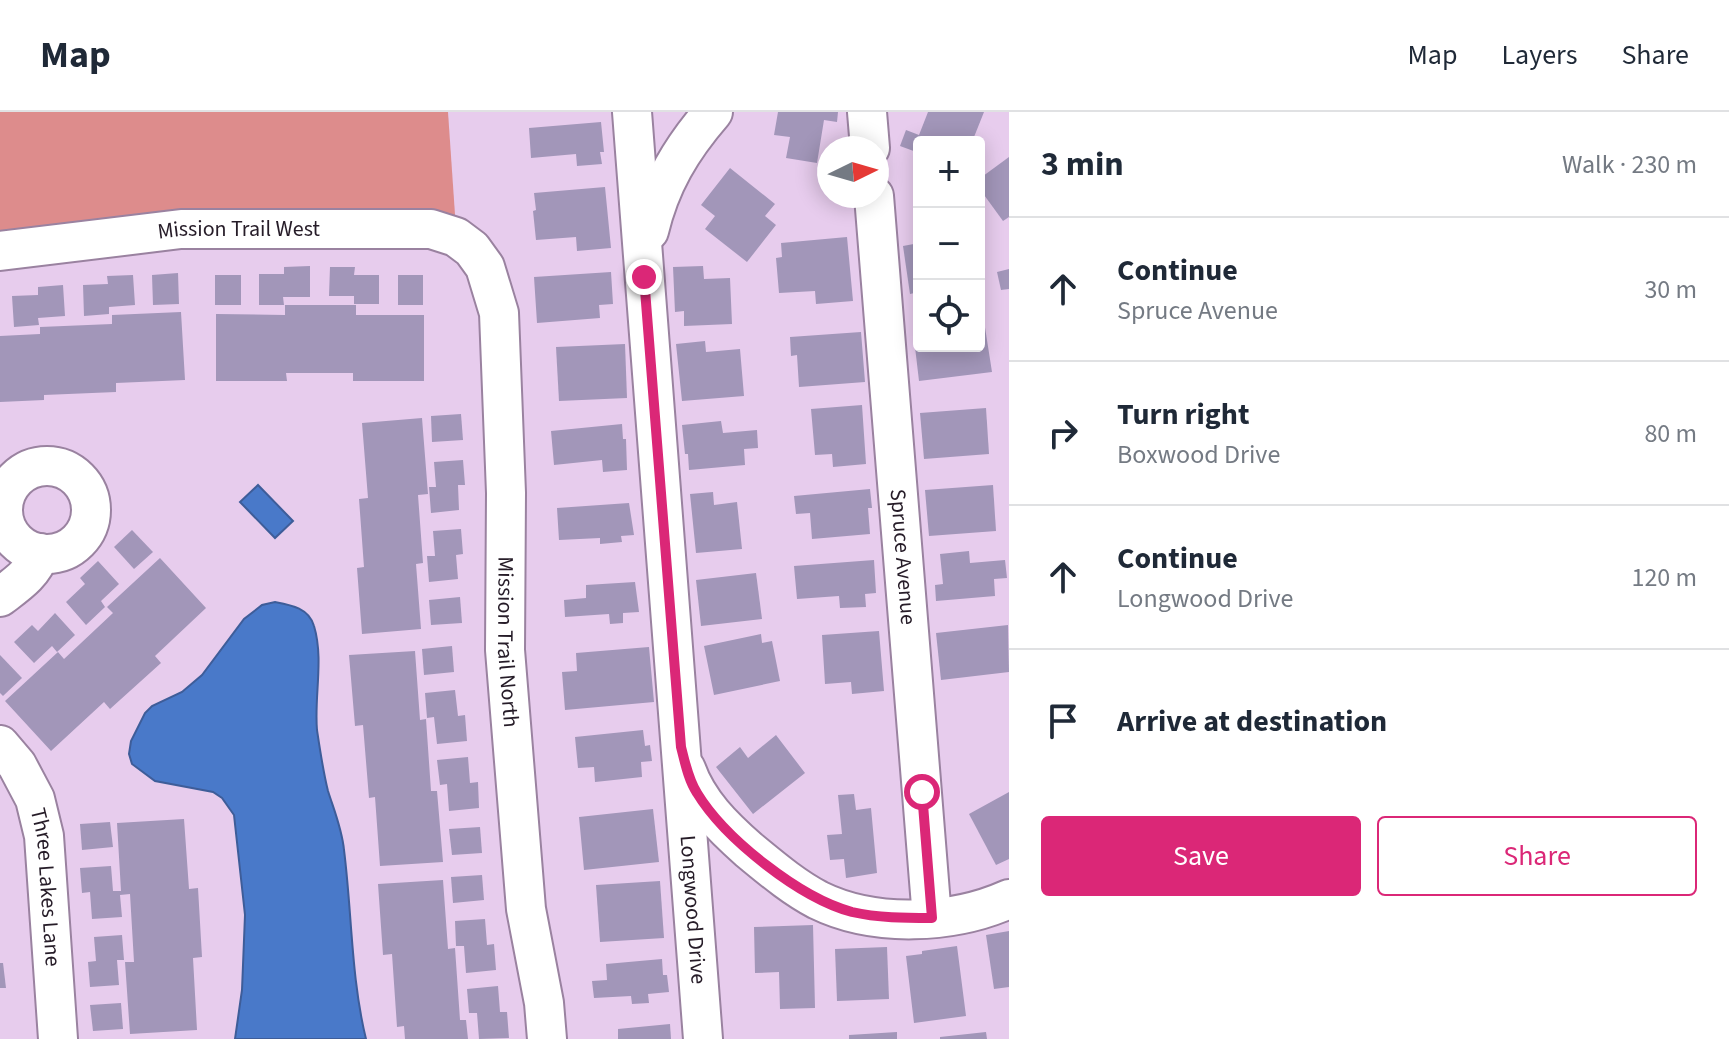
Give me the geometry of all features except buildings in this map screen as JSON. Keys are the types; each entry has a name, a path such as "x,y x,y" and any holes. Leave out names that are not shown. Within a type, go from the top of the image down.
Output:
{"street":[{"name":"Longwood Drive","path":"632,112 703,1039"},
{"path":"644,277 646,249 659,196 670,169 684,146 713,112"},
{"path":"867,112 869,136"},
{"name":"Spruce Avenue","path":"875,208 932,918"},
{"name":"Mission Trail West","path":"0,251 181,229 431,229 456,237 472,249"},
{"name":"Mission Trail North","path":"472,249 485,267 499,313 506,493 506,663 526,909 544,1003 547,1039"},
{"path":"0,597 28,575 40,553"},
{"name":"Three Lakes Lane","path":"0,745 17,765 35,799 44,836 58,1039"},
{"path":"681,747 695,791 705,806 738,840 820,901 851,912 932,918 972,912 1009,899"}],"shaded area":[{"path":"0,112 448,112 457,244 0,249"}],"water":[{"path":"258,485 293,521 275,538 240,502"},
{"path":"275,602 304,611 312,620 317,639 317,730 326,783 343,842 355,969 366,1039 235,1039 242,990 245,915 234,815 222,798 213,792 155,781 132,764 129,754 131,741 145,713 152,706 182,692 202,675 244,619 262,605"}],"route":[{"path":"644,277 681,747 695,791 738,840 778,874 820,901 873,916 932,918 922,792"}]}
